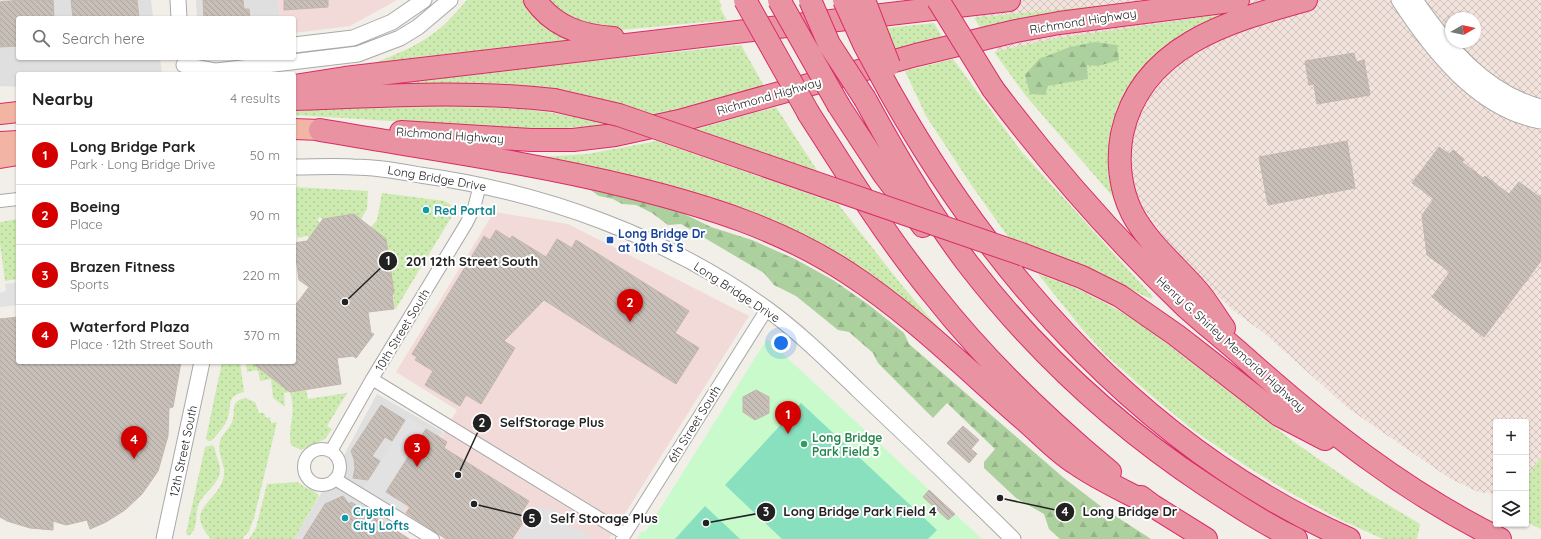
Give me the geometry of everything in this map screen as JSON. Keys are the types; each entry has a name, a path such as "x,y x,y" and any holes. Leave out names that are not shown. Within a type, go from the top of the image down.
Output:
{"highway":[{"path":"535,0 543,10 560,24 580,34 658,41"},
{"path":"744,0 809,114 898,247 932,294 996,367 1045,415 1153,506"},
{"path":"779,0 839,106 883,173 946,256 984,302 1039,361 1094,413 1173,476 1231,502"},
{"path":"810,0 829,44 865,99"},
{"path":"820,0 838,44 865,99 910,178 953,243 985,286 1031,338 1074,382 1124,426 1176,466 1231,502 1296,539"},
{"path":"844,0 864,44 931,144 958,203 1000,258 1048,315 1095,364 1129,396 1170,430 1225,469 1282,506 1348,539"},
{"path":"864,0 895,90"},
{"name":"Henry G. Shirley Memorial Highway","path":"938,0 993,89 1035,144 1125,244 1188,308 1309,414 1379,468 1420,496 1500,539"},
{"path":"296,86 345,78 1009,0"},
{"name":"Richmond Highway","path":"296,129 419,132 531,140 573,140 615,135 673,122 916,55 1022,30 1122,14 1238,0"},
{"path":"1243,356 1197,290 1155,246 1132,213 1121,179 1121,139 1129,109 1140,89 1153,71 1173,53 1216,30 1263,13 1306,0"},
{"path":"296,99 447,94 493,95 554,100 619,116 1043,262 1082,277 1120,296 1155,320 1279,415 1379,468"},
{"path":"0,100 16,100"},
{"path":"0,114 16,112"},
{"path":"320,130 535,166 590,177 684,201 732,216 772,232 824,258 867,286 919,328 1074,463 1153,506 1206,539"},
{"path":"0,142 16,141"},
{"path":"0,158 16,155"}],"street":[{"path":"178,0 179,16"},
{"path":"296,45 353,38 392,22 424,0"},
{"path":"296,59 358,54 400,38 418,27 450,0"},
{"path":"1408,2 1476,72 1501,90 1522,102 1541,107"},
{"path":"1408,2 1446,62 1478,92 1516,114 1541,121"},
{"path":"353,38 358,54"},
{"path":"184,66 197,60"},
{"path":"184,66 216,71 261,62 285,60"},
{"name":"Long Bridge Drive","path":"296,167 376,168 458,180 480,185 541,200 624,230 680,256 717,276 767,309 824,358 1013,539"},
{"name":"10th Street South","path":"331,451 372,379 466,224 474,208 480,185"},
{"path":"0,201 16,199"},
{"name":"6th Street South","path":"623,536 767,309"},
{"name":"12th Street South","path":"164,539 202,364"},
{"path":"372,379 623,536"},
{"path":"320,449 331,451 339,461 339,474 335,479 325,484 320,485 310,480 305,470 306,459 312,452 320,449"},
{"path":"335,479 433,539"}],"shaded area":[{"path":"0,0 151,0 153,16 16,16 16,60 160,60 162,72 16,72 16,87 0,86"},
{"path":"196,0 278,0 280,16 197,16"},
{"path":"278,0 397,0 350,26 296,33 296,16 280,16"},
{"path":"966,0 1541,0 1541,456 1529,474 1529,419 1493,419 1493,494 1478,492 1449,478 1349,409 1265,334 1234,311 1190,270 1165,239 1139,202 1107,180 1000,55"},
{"path":"494,212 568,224 749,316 609,539 445,539 398,510 457,410 396,372"},
{"path":"16,282 16,305 0,307 0,293 6,291 5,284"},
{"path":"377,394 443,432 389,525 411,539 294,539 343,457"},
{"path":"409,417 424,427 385,491 407,505 402,512 364,488"},
{"path":"537,505 547,511 549,507 562,515 561,519 594,539 516,539"}],"green space":[{"path":"467,0 527,0 570,40 359,69 405,50 437,31"},
{"path":"545,0 719,0 722,6 720,8 727,20 610,31 583,27"},
{"path":"1123,3 1124,5 981,29 974,18"},
{"path":"1252,10 1140,76 1117,197 1114,198 1026,96 994,52 1052,39","holes":["1117,45 1087,65 1088,79 1048,86"]},
{"path":"934,23 943,38 895,51 886,28"},
{"path":"1095,42 1117,45 1119,60 1098,66 1087,65 1088,79 1048,86 1045,95 1030,94 1025,75 1039,59 1070,47"},
{"path":"741,45 764,86 657,116 618,104 380,88 380,84"},
{"path":"953,59 1021,151 1153,297 1151,299 1065,258 1011,241 970,183 926,116 905,71"},
{"path":"444,105 507,108 567,115 608,125 535,130 296,115 296,109"},
{"path":"776,107 818,172 693,130"},
{"path":"657,141 838,204 904,288 951,342 865,277 540,157 587,154"},
{"path":"296,187 368,191 367,209 361,219 354,214 323,219 320,217 317,220 320,223 309,238 307,236 298,238 296,226"},
{"path":"589,189 676,210 711,227 752,240 795,259 833,280 869,305 904,333 909,344 1064,478 1103,508 1151,539 1060,539 1049,529 1044,514 1016,498 984,468 984,462 995,449 947,403 933,418 878,363 873,353 849,332 838,330 796,296 774,285 764,273 681,224 668,225 652,213 636,205 622,204 613,199 599,196"},
{"path":"382,193 445,201 451,205 454,213 395,310 386,239 371,227 377,220"},
{"path":"16,219 16,279 5,281 0,244 0,222"},
{"path":"1038,274 1074,287 1143,325 1294,442 1365,491 1420,524 1417,539 1383,539 1339,519 1287,491 1246,466 1193,430 1106,355 1083,330"},
{"path":"767,339 982,539 637,539 641,532 646,531"},
{"path":"222,364 240,364 244,392 238,394 231,400 229,415 220,431 211,441 208,441 206,438"},
{"path":"246,364 256,364 256,366 290,392 284,393 285,407 273,398 271,379 260,381 258,370 247,372"},
{"path":"306,390 308,399 347,393 327,426 332,429 325,439 301,450 291,445 290,432 293,407 290,392"},
{"path":"245,398 255,402 259,413 264,413 266,418 270,417 271,423 277,422 254,518 249,531 242,539 211,539 203,529 200,520 201,513 204,506 220,487 224,470 219,450 220,442 223,435 232,423 235,404"},
{"name":"Long Bridge Park Field 3","path":"801,403 937,530 928,539 782,539 725,485"},
{"path":"212,445 215,448 220,466 219,477 199,503 194,530 188,536 186,533 205,447"},
{"path":"1541,456 1541,529 1529,523 1529,474"},
{"path":"298,482 319,496 294,539 249,539 256,528 267,484"},
{"path":"705,506 740,539 675,539"}],"building":[{"path":"53,0 54,16 16,16 16,46 0,47 0,2"},
{"path":"71,0 137,0 139,16 73,16"},
{"path":"203,0 243,0 244,9 249,9 250,16 204,16"},
{"path":"284,0 328,0 328,7 284,10"},
{"path":"1354,53 1356,62 1364,60 1370,95 1317,104 1314,84 1309,85 1305,61"},
{"path":"1347,141 1355,188 1268,205 1259,157"},
{"path":"1439,147 1449,154 1453,150 1464,159 1462,162 1483,178 1485,176 1509,194 1519,182 1541,198 1541,261 1484,337 1432,297 1450,272 1427,255 1422,215 1434,199 1412,183"},
{"path":"354,214 386,239 394,293 392,295 394,309 368,312 371,333 374,334 356,358 353,356 337,358 341,384 290,392 254,364 296,364 296,304 309,287 299,280 296,258 296,243 307,241 323,219"},
{"path":"496,230 510,239 512,236 546,257 557,239 572,248 576,240 689,311 675,333 699,348 676,384 544,300 504,341 515,348 481,404 466,395 460,406 425,385 433,371 415,360 417,357 412,354 484,236 490,240"},
{"path":"16,317 16,364 181,364 173,407 169,408 168,436 158,471 142,494 125,510 106,522 90,529 87,520 66,525 53,521 53,530 30,528 7,521 0,517 0,319"},
{"path":"756,390 769,397 769,413 755,420 743,412 743,397"},
{"path":"381,405 405,420 392,441 385,437 372,456 380,461 368,480 353,478 355,468 351,451"},
{"path":"963,426 979,440 971,449 977,454 969,463 947,443"},
{"path":"426,429 447,442 444,448 529,501 520,515 526,518 512,539 446,539 406,513 410,507 386,492"},
{"path":"929,490 955,514 948,520 923,497"},
{"name":"Crystal City Lofts","path":"343,496 349,504 351,502 409,539 303,539 325,504"}],"place":[{"name":"Red Portal","path":"426,210"},
{"name":"Long Bridge Dr at 10th St S","path":"610,240"},
{"name":"201 12th Street South","path":"345,302"},
{"name":"Boeing","path":"630,322"},
{"name":"Long Bridge Park","path":"788,434"},
{"name":"Long Bridge Park Field 3","path":"804,444"},
{"name":"Waterford Plaza","path":"134,459"},
{"name":"Brazen Fitness","path":"417,467"},
{"name":"SelfStorage Plus","path":"458,475"},
{"name":"Long Bridge Dr","path":"1000,498"},
{"name":"Self Storage Plus","path":"474,504"},
{"name":"Crystal City Lofts","path":"345,518"},
{"name":"Long Bridge Park Field 4","path":"706,523"}]}
